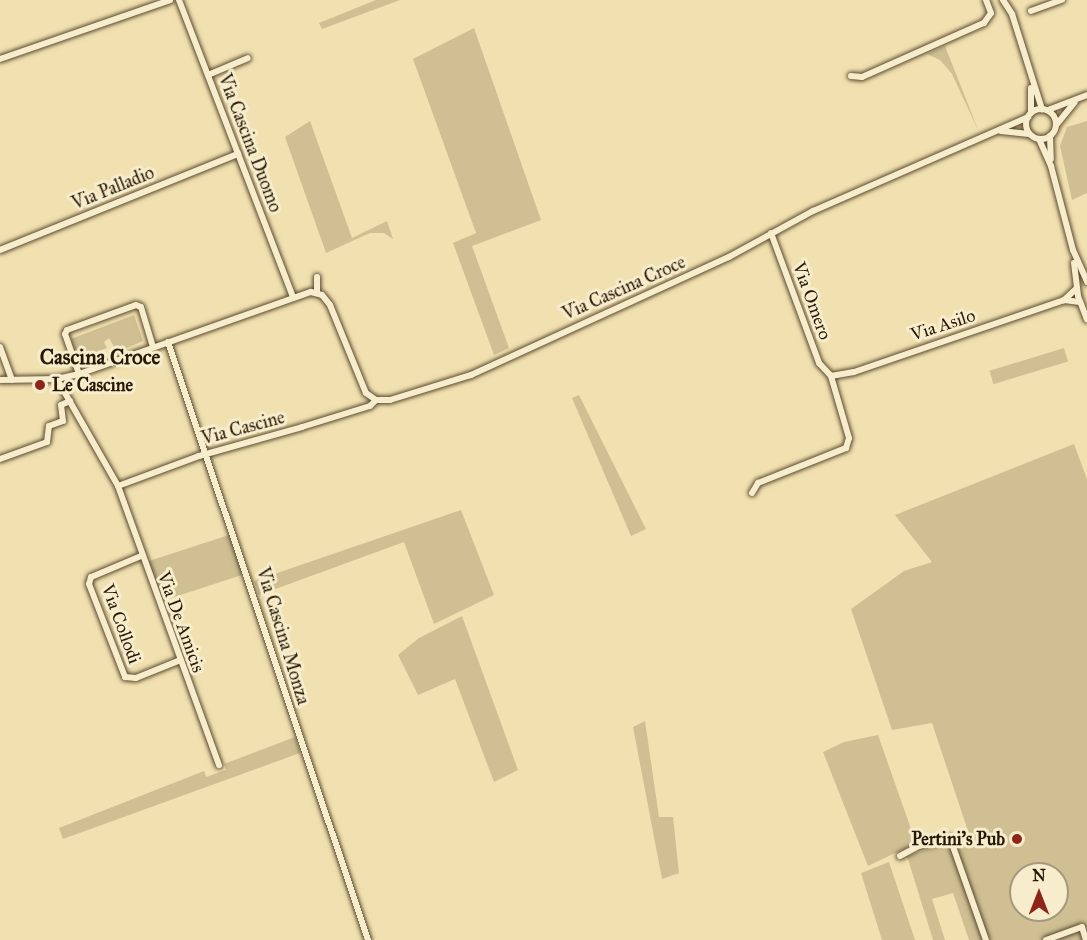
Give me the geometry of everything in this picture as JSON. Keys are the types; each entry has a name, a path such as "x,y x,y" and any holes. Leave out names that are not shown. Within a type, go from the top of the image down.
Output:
{"street":[{"path":"0,59 170,0"},
{"name":"Via Cascina Duomo","path":"179,0 293,297"},
{"path":"851,76 862,77 984,22 991,13 986,0"},
{"path":"1003,0 1012,14 1030,78 1044,109 1057,124"},
{"path":"1031,11 1062,0"},
{"path":"208,75 248,58"},
{"path":"1030,78 1029,134 1039,139 1051,166 1073,250 1080,302 1087,318"},
{"path":"1029,115 1087,95"},
{"path":"1051,166 1050,136 1078,98"},
{"name":"Via Cascina Croce","path":"376,400 401,398 471,375 700,271 771,233 1029,115"},
{"name":"Via Cascina Croce","path":"994,132 1011,129 1029,134"},
{"path":"1039,139 1050,136"},
{"name":"Via Palladio","path":"0,250 238,154"},
{"name":"Via Omero","path":"752,494 758,483 846,448 847,432 831,376 819,363 771,233"},
{"path":"1073,250 1087,282"},
{"path":"317,277 317,292 330,305 366,393 376,400"},
{"name":"Via Asilo","path":"831,376 854,372 1064,300 1077,288"},
{"path":"0,380 57,379 79,374 293,297 317,292"},
{"name":"Via Asilo","path":"1064,300 1080,302"},
{"path":"79,374 65,334 67,330 136,304 141,307 153,347"},
{"name":"Via Cascina Monza","path":"168,342 368,940"},
{"path":"0,347 12,380"},
{"name":"Via De Amicis","path":"57,379 118,486 178,661 219,765"},
{"name":"Via Cascine","path":"118,486 207,454 370,406 376,400"},
{"path":"0,459 47,442 49,426 63,421 61,405 70,401"},
{"name":"Via Collodi","path":"141,556 91,577 89,584 124,677 136,678 178,661"},
{"path":"900,856 919,846 950,838 986,940"},
{"path":"1046,940 1082,927 1086,940"}],"shaded area":[{"path":"376,0 400,0 322,29 319,23"},
{"path":"474,28 541,220 472,246 509,348 494,355 453,243 476,233 413,59"},
{"path":"945,46 979,132 952,74 940,60 927,54"},
{"path":"310,121 352,238 387,221 393,239 384,233 370,233 326,253 285,137"},
{"path":"1087,121 1087,193 1072,200 1060,146 1067,127"},
{"path":"134,315 143,341 117,352 109,338 104,342 107,348 77,359 71,339"},
{"path":"1064,348 1068,361 994,384 989,371"},
{"path":"579,395 646,529 631,536 572,398"},
{"path":"1074,444 1087,479 1087,940 969,940 953,893 932,899 945,940 933,940 907,856 970,837 932,723 892,730 851,609 904,571 932,562 895,515"},
{"path":"461,510 494,595 434,624 404,542 259,595 254,581"},
{"path":"232,534 245,574 161,601 148,561"},
{"path":"462,616 518,770 494,782 455,679 418,695 398,655 419,638"},
{"path":"645,721 659,817 673,817 679,873 662,879 633,727"},
{"path":"878,735 916,843 868,866 823,752 844,742"},
{"path":"295,737 300,753 63,839 59,828 204,771 206,777 226,770 224,764"},
{"path":"889,862 915,940 882,940 861,873"}],"place":[{"name":"Le Cascine","path":"40,385"},
{"name":"Pertini's Pub","path":"1017,839"}],"district":[{"name":"Cascina Croce","path":"100,357"}]}
